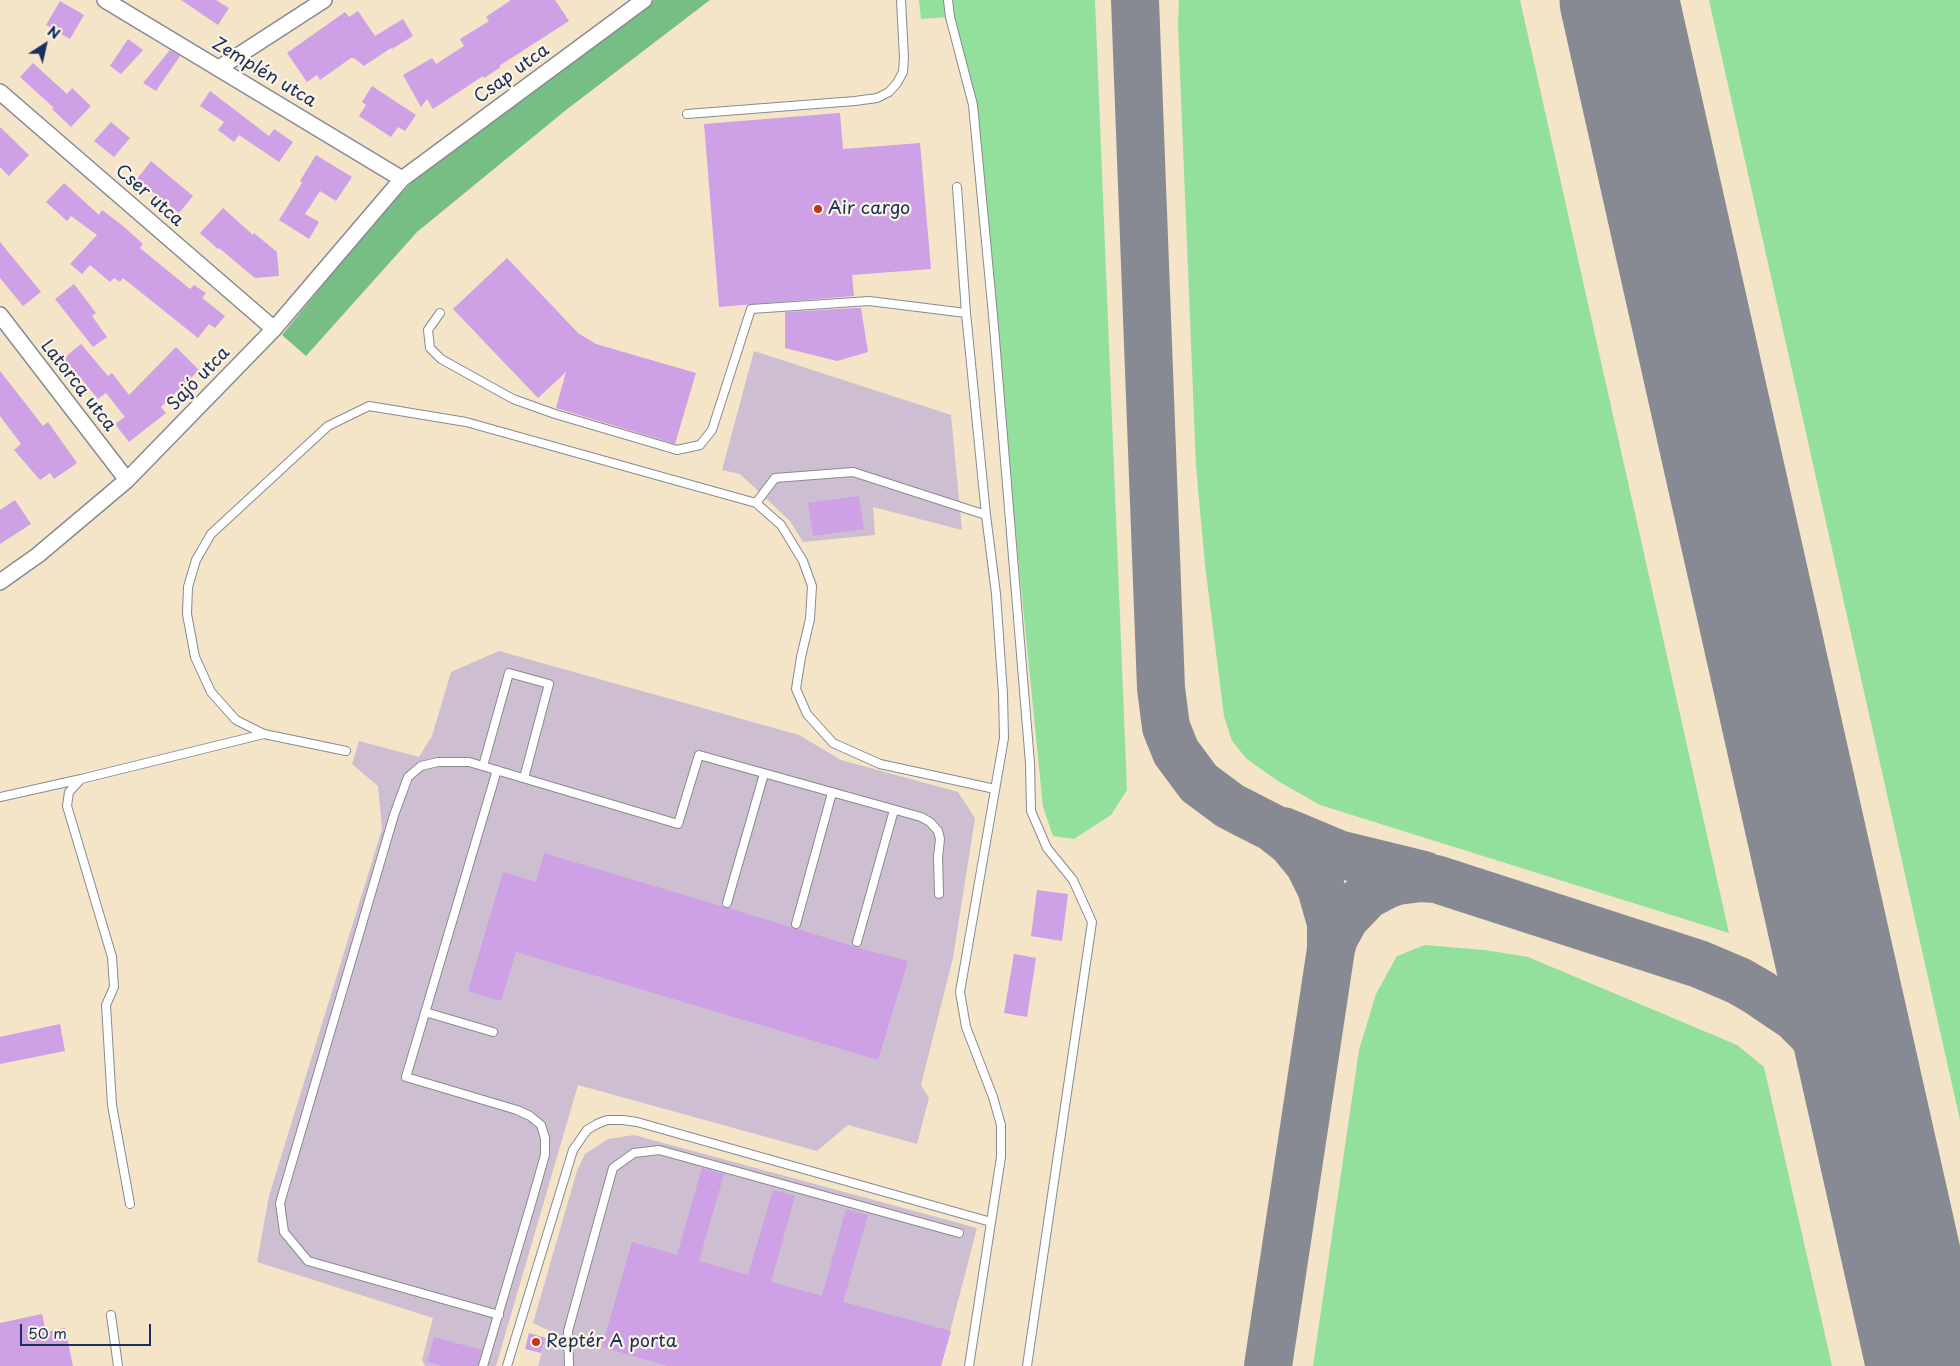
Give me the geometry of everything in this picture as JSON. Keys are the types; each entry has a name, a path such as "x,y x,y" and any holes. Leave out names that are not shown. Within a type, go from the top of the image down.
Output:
{"street":[{"name":"Zemplén utca","path":"105,0 402,178"},
{"path":"219,68 324,0"},
{"name":"Csap utca","path":"402,178 644,0"},
{"name":"Cser utca","path":"0,92 274,328"},
{"name":"Sajó utca","path":"0,582 38,555 127,480 274,328 402,178"},
{"name":"Latorca utca","path":"0,315 127,480"}],"lane":[{"path":"688,114 855,102 877,98 889,92 903,72 901,0"},
{"path":"948,0 950,17 973,105 996,345 1030,763 1031,811 1047,848 1074,880 1092,922 1027,1366"},
{"path":"958,186 966,313 996,594 1004,738 960,992 966,1027 993,1097 1001,1125 1002,1157 970,1366"},
{"path":"440,313 428,330 430,348 441,359 513,399 555,414 677,450 700,445 712,430 751,309 869,301 966,313"},
{"path":"346,751 264,734 236,720 211,692 194,657 187,614 188,587 196,560 211,534 328,426 369,406 466,422 756,503 781,524 803,561 812,586 810,619 796,689 807,714 833,743 880,764 995,789"},
{"path":"756,503 775,478 853,472 986,514"},
{"path":"483,766 509,672 549,684 524,778"},
{"path":"0,797 264,734"},
{"path":"499,1315 308,1260 284,1232 280,1203 394,815 408,776 421,766 438,762 468,762 678,824 699,756 921,817 930,822 938,831 940,839 938,857 939,894"},
{"path":"483,1366 542,1163 545,1138 540,1125 530,1116 517,1110 406,1077 497,770"},
{"path":"727,903 764,774"},
{"path":"81,778 69,792 67,806 112,957 114,987 106,1005 112,1106 130,1204"},
{"path":"796,924 832,793"},
{"path":"857,942 894,810"},
{"path":"425,1012 493,1032"},
{"path":"507,1366 573,1150 587,1130 607,1120 637,1122 991,1222"},
{"path":"569,1366 568,1331 614,1168 634,1153 659,1150 959,1233"},
{"path":"111,1315 118,1366"}],"shaded area":[{"path":"754,351 951,415 962,530 873,507 875,535 803,542 790,521 740,474 722,470"},
{"path":"499,651 799,735 841,760 958,792 975,818 953,958 921,1085 929,1098 917,1144 848,1125 817,1151 578,1085 496,1366 425,1366 422,1360 433,1318 257,1262 269,1196 382,829 378,786 352,764 359,741 419,757 432,736 451,672"},
{"path":"634,1135 977,1228 941,1366 538,1366 548,1330 533,1323 577,1171 585,1154 608,1139"}],"green space":[{"path":"654,0 710,0 566,110 417,232 306,356 282,335 377,219 411,183"},
{"path":"919,0 1095,0 1127,790 1111,815 1074,839 1053,836 1043,807 973,105 950,17 921,19"},
{"path":"1179,0 1520,0 1729,933 1320,805 1278,781 1247,759 1232,741 1224,716 1205,565 1196,466 1178,24"},
{"path":"1709,0 1960,0 1960,1120"},
{"path":"1425,945 1485,950 1528,957 1737,1045 1764,1067 1832,1366 1313,1366 1359,1050 1376,994 1397,956"}],"building":[{"path":"181,0 216,0 229,8 218,25"},
{"path":"511,0 555,0 569,21 499,66 501,67 484,78 483,76 433,109 427,99 421,107 403,75 432,58 436,64 464,46 460,39 489,21 486,17"},
{"path":"60,1 84,15 70,39 46,25"},
{"path":"358,11 375,36 403,19 413,36 364,66 354,58 351,58 320,80 317,75 307,82 287,53 345,12 349,17"},
{"path":"128,39 143,50 121,74 110,66"},
{"path":"170,50 180,56 156,91 143,83"},
{"path":"33,63 67,94 72,88 91,106 71,127 52,109 54,108 20,77"},
{"path":"372,86 416,115 405,131 398,127 391,137 359,116 366,105 362,102"},
{"path":"210,91 269,136 274,129 293,142 279,162 239,135 234,142 218,130 224,122 200,106"},
{"name":"Air cargo","path":"840,113 843,149 920,143 931,269 852,275 854,296 719,307 704,124"},
{"path":"111,122 130,138 114,157 94,141"},
{"path":"0,127 29,155 9,176 0,167"},
{"path":"316,155 352,177 336,201 320,191 305,214 319,222 309,239 279,220 302,183 300,181"},
{"path":"151,161 193,196 179,213 137,179"},
{"path":"64,183 99,215 102,210 123,226 143,244 140,248 190,289 194,285 206,293 202,298 225,316 215,328 209,324 198,338 123,278 120,282 114,278 110,282 90,265 82,274 70,264 97,235 71,216 67,221 46,202"},
{"path":"223,208 253,235 254,233 277,252 279,276 255,278 200,233"},
{"path":"0,242 41,292 23,306 0,278"},
{"path":"507,258 578,333 596,344 696,373 675,444 556,408 566,372 538,398 453,309"},
{"path":"74,284 96,313 92,316 107,337 93,347 55,299"},
{"path":"861,308 868,352 837,361 785,348 785,312"},
{"path":"81,344 108,376 112,373 129,395 176,347 199,370 161,407 166,413 129,442 115,424 125,417 106,393 98,399 64,358"},
{"path":"0,371 43,426 48,422 77,463 54,479 50,473 40,480 14,450 21,444 0,416"},
{"path":"859,496 864,529 813,536 808,503"},
{"path":"15,500 31,524 0,544 0,510"},
{"path":"544,853 794,929 908,961 878,1060 516,952 501,1001 468,991 503,872 536,882"},
{"path":"1037,890 1068,894 1062,941 1031,936"},
{"path":"1014,954 1036,958 1027,1017 1004,1013"},
{"path":"60,1024 65,1051 0,1064 0,1037"},
{"path":"702,1168 724,1174 699,1261 748,1275 773,1190 795,1196 771,1282 822,1296 846,1209 868,1215 843,1302 951,1331 941,1366 668,1366 602,1347 632,1242 677,1255"},
{"path":"42,1314 46,1332 65,1328 73,1366 0,1366 0,1323"},
{"name":"Reptér A porta","path":"529,1333 546,1338 541,1353 525,1349"},
{"path":"434,1337 482,1350 478,1366 442,1366 427,1362"}],"taxiway":[{"path":"1135,0 1161,688 1166,727 1176,752 1199,783 1230,806 1273,828 1292,843 1309,864 1321,888 1331,923 1331,949 1268,1366"},
{"path":"1283,831 1338,854 1424,875"},
{"path":"1331,949 1334,938 1345,918 1367,895 1397,881 1421,878 1436,879 1699,964 1739,981 1758,992 1795,1017 1810,1032 1839,1068 1852,1088 1878,1152"}],"runway":[{"path":"1619,0 1926,1366"}],"place":[{"name":"Air cargo","path":"818,209"},
{"name":"Reptér A porta","path":"536,1342"}]}
